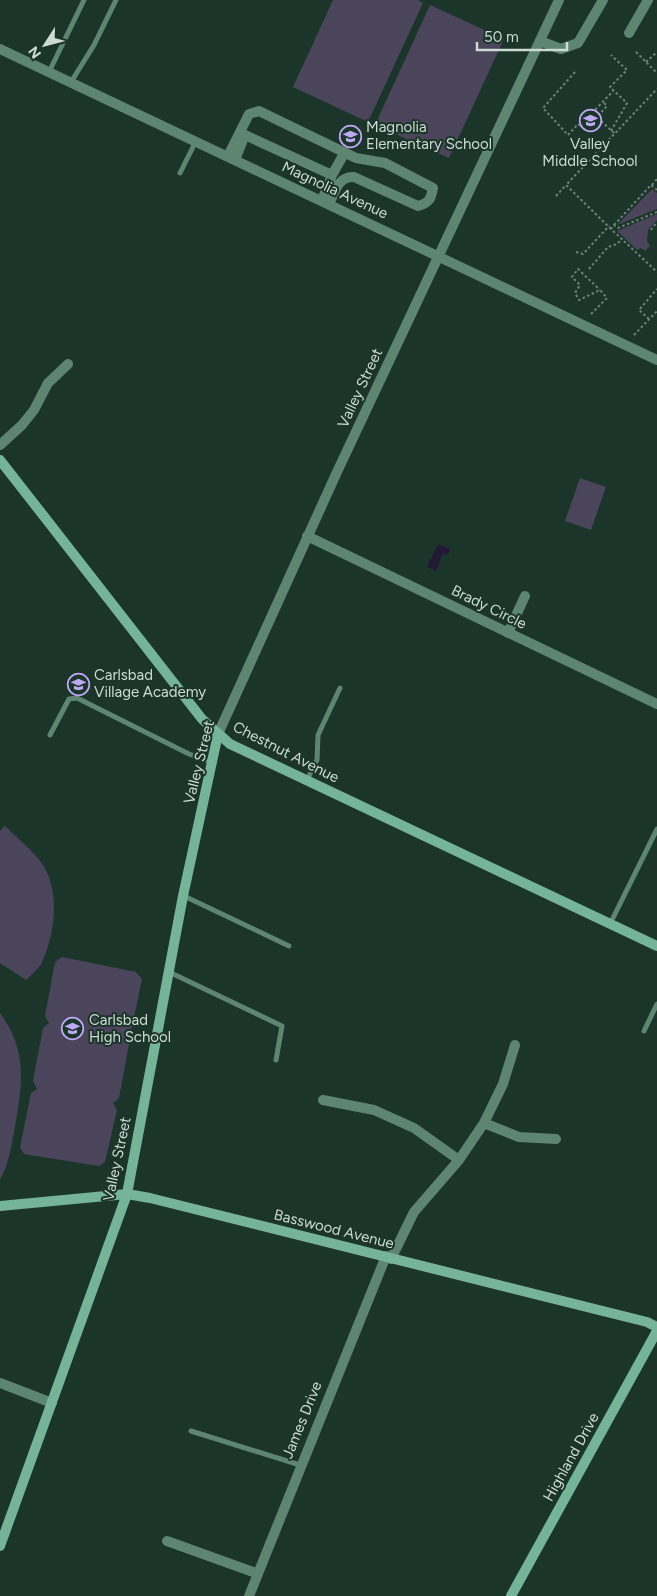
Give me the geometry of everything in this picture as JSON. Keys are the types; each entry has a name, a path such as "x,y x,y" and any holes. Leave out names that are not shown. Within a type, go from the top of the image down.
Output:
{"street":[{"name":"Valley Street","path":"0,1546 127,1194 183,896 218,734 307,536 559,0"},
{"path":"540,41 561,49 578,43 603,0"},
{"path":"628,33 648,0"},
{"name":"Magnolia Avenue","path":"0,49 657,360"},
{"path":"231,158 249,114 259,111 356,158 385,163 433,188 430,200 426,204 418,206 354,177 347,177 339,182 326,202"},
{"path":"231,158 245,136 332,175"},
{"path":"326,202 332,175 345,152"},
{"path":"0,445 22,425 34,410 48,383 68,364"},
{"name":"Chestnut Avenue","path":"0,460 202,719 230,744 657,946"},
{"name":"Brady Circle","path":"307,536 657,704"},
{"path":"508,633 525,596"},
{"name":"James Drive","path":"249,1596 300,1465 388,1257 414,1212 459,1160 484,1123 503,1084 515,1045"},
{"path":"323,1100 374,1110 414,1128 459,1160"},
{"path":"484,1123 519,1138 556,1139"},
{"name":"Basswood Avenue","path":"0,1206 127,1194 150,1198 647,1322 657,1328"},
{"name":"Highland Drive","path":"511,1596 657,1332"},
{"path":"0,1383 52,1404"},
{"path":"168,1541 256,1574"}],"lane":[{"path":"49,72 84,0"},
{"path":"71,82 94,45 116,0"},
{"path":"180,173 196,141"},
{"path":"307,780 317,760 318,735 340,688"},
{"path":"50,735 69,699 77,698 190,754 212,762"},
{"path":"610,924 657,829"},
{"path":"183,896 289,946"},
{"path":"169,972 282,1026 276,1060"},
{"path":"644,1030 657,1004"},
{"path":"191,1431 300,1465"}],"path":[{"path":"636,52 657,73"},
{"path":"646,62 657,52"},
{"path":"611,55 626,70 610,87 627,103 611,131"},
{"path":"575,72 543,108 568,134 578,124 580,126 613,91"},
{"path":"556,196 657,89"},
{"path":"603,102 607,106 596,117 615,134"},
{"path":"576,252 583,254 614,225 657,179"},
{"path":"566,185 657,272"},
{"path":"652,185 657,190"},
{"path":"614,225 618,228 657,212"},
{"path":"651,230 657,222"},
{"path":"589,268 608,247 617,244 622,239"},
{"path":"591,314 608,296 578,269 572,276 580,285 575,293 579,300 600,290"},
{"path":"648,320 639,310 657,289"},
{"path":"634,336 657,311"}],"shaded area":[{"path":"333,0 418,0 423,3 368,122 293,87"},
{"path":"430,5 504,39 449,158 375,125"},
{"path":"652,189 657,193 657,209 617,225"},
{"path":"657,214 657,220 648,230 647,241 650,246 645,251 641,248 637,250 617,231"},
{"path":"580,478 606,487 591,530 565,521"},
{"path":"438,544 450,549 448,555 443,553 436,571 427,567"},
{"path":"5,826 43,865 52,887 54,900 53,925 47,949 40,966 26,980 0,963 0,831"},
{"path":"62,957 136,972 142,979 131,1032 125,1037 129,1044 119,1098 113,1103 117,1110 105,1162 99,1166 24,1154 20,1147 31,1093 37,1089 33,1081 43,1028 49,1023 45,1016 55,962"},
{"path":"0,1013 16,1042 21,1070 21,1085 13,1138 0,1180"}],"place":[{"name":"Valley Middle School","path":"590,121"},
{"name":"Magnolia Elementary School","path":"350,136"},
{"name":"Carlsbad Village Academy","path":"78,684"},
{"name":"Carlsbad High School","path":"73,1029"}]}
